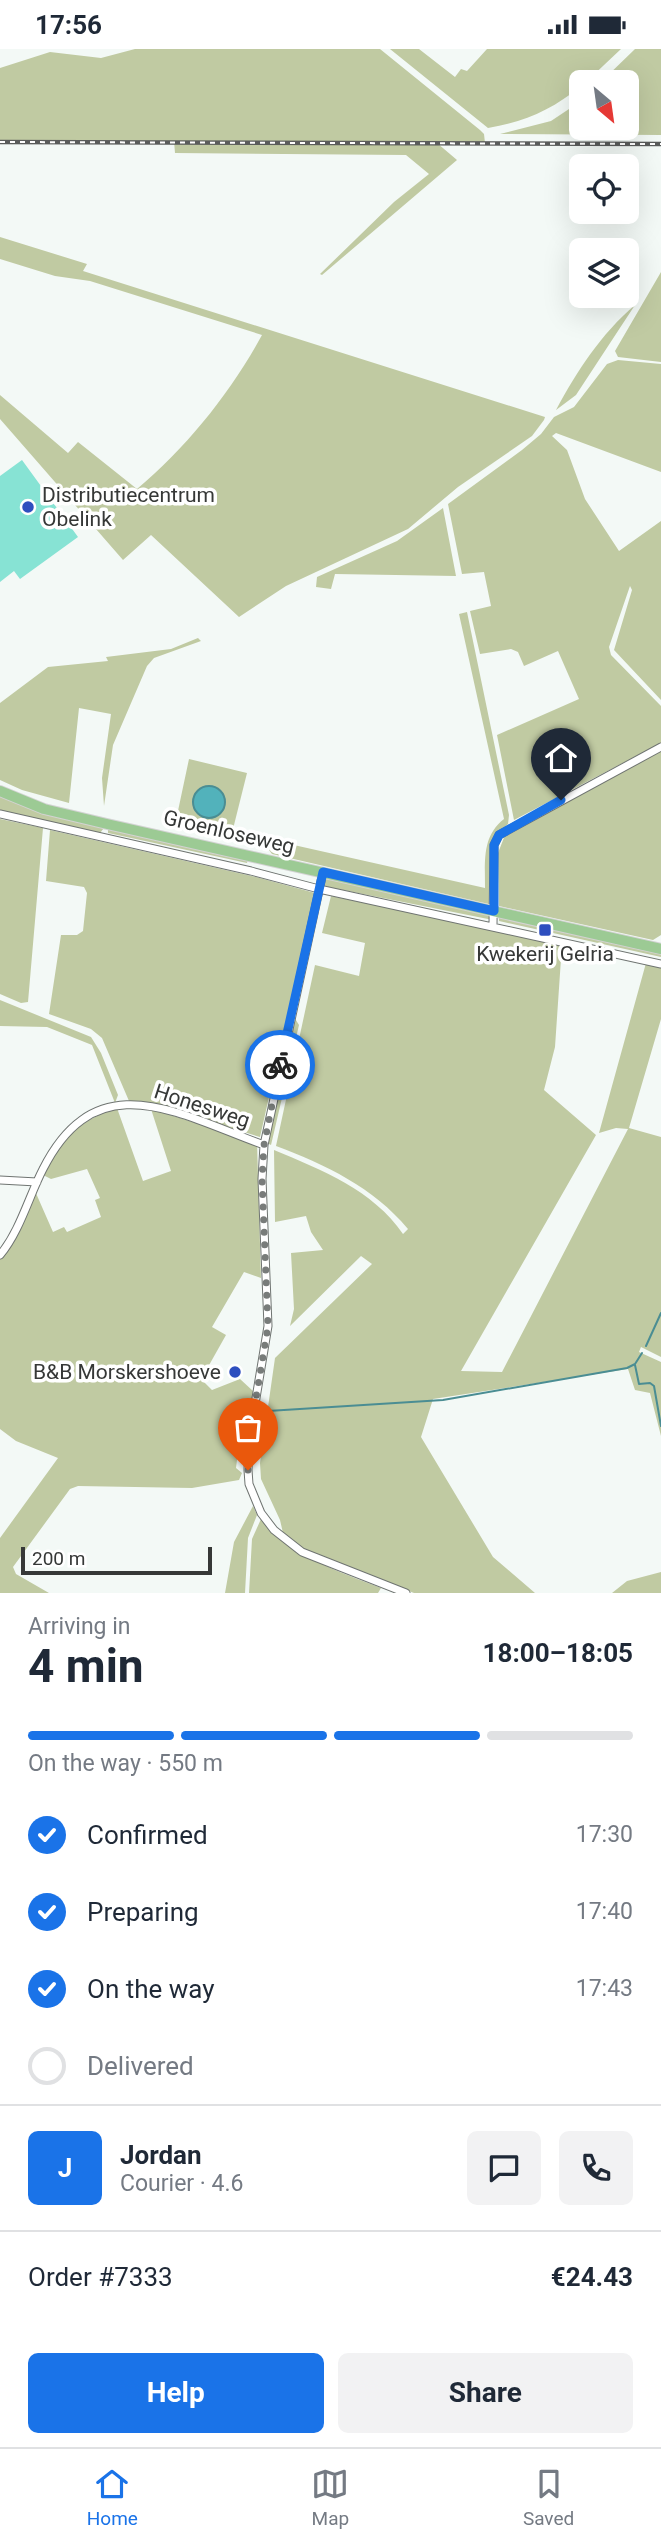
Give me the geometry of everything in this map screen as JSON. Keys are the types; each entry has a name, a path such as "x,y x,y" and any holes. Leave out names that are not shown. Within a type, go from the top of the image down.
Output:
{"main road":[{"name":"Groenloseweg","path":"0,791 44,809 661,949"}],"street":[{"path":"494,925 494,845 499,835 661,747"},
{"name":"Groenloseweg","path":"0,814 319,889 494,925 661,964"},
{"path":"323,872 264,1145 262,1179 268,1326 249,1440 249,1485 262,1515 289,1544 302,1552 406,1593"},
{"name":"Honesweg","path":"0,1255 54,1147 68,1129 94,1112 114,1105 142,1104 264,1145"},
{"path":"0,1180 37,1182"}],"green space":[{"path":"135,49 380,49 480,130 484,134 485,143 437,143 457,160 322,275 320,274 394,202 429,174 406,155 175,153 174,141 0,140 0,68 50,52 101,58"},
{"path":"390,49 419,49 455,77 461,69 467,71 487,49 621,49 599,70 569,70 569,95 559,102 526,118 488,128"},
{"path":"635,49 661,49 661,135 639,135 639,70 613,70"},
{"path":"569,109 569,134 500,134 551,121"},
{"path":"0,237 87,264 83,271 545,417 544,420 532,436 458,487 408,529 286,586 239,617 151,535 123,560 0,419 0,395 68,453 78,442 137,489 207,418 262,335 90,281 55,276 0,259"},
{"path":"661,272 661,362 618,357 615,351"},
{"path":"633,308 576,395 556,410 591,354"},
{"path":"618,360 661,364 661,472 556,433 552,436 567,450 585,499 619,551 661,521 661,700 614,650 632,590 630,586 609,647 611,655 661,706 661,743 514,820 497,735 579,699 558,651 524,666 518,652 511,649 480,654 470,611 491,606 484,572 462,574 448,504 522,450 541,434 554,417 574,407 607,364"},
{"path":"443,508 456,576 335,574 331,589 316,587 317,577 397,541"},
{"path":"467,612 509,815 508,824 497,834 493,905 272,854 269,850 270,843 276,841 485,888 488,841 504,819 459,614"},
{"path":"198,638 201,641 154,658 147,666 113,745 104,806 102,778 111,714 79,708 69,803 22,790 0,780 0,703 48,667 108,661 106,657 171,649"},
{"path":"661,750 661,935 653,940 499,906 498,853 505,835"},
{"path":"189,759 247,773 231,837 175,825"},
{"path":"0,796 104,828 100,833 0,810"},
{"path":"0,819 43,828 28,1002 21,1003 0,994"},
{"path":"108,827 248,859 247,863 108,833"},
{"path":"50,830 315,893 260,1137 151,1103 129,1101 102,1038 91,1029 49,1014 61,935 77,935 83,931 87,893 84,887 46,881"},
{"path":"326,876 493,912 493,920 323,886"},
{"path":"331,896 562,944 555,1047 544,1090 596,1135 461,1371 502,1372 628,1129 616,1128 599,1133 646,963 661,966 661,1019 629,1128 661,1137 661,1357 641,1347 639,1352 661,1362 661,1436 650,1393 635,1390 628,1369 433,1399 421,1437 493,1557 535,1593 414,1593 317,1555 297,1545 283,1533 280,1520 261,1479 260,1463 275,1358 372,1264 361,1256 290,1326 294,1309 291,1253 323,1250 311,1232 306,1216 275,1222 274,1150 310,1165 362,1193 391,1219 403,1234 408,1229 364,1189 313,1161 276,1146 315,965 359,976 365,943 322,933"},
{"path":"499,913 661,951 661,957 499,921"},
{"path":"0,1000 91,1037 101,1053 118,1095 115,1103 92,1045 47,1027 0,1026"},
{"path":"294,1017 299,1025 271,1145 267,1143"},
{"path":"117,1108 143,1181 171,1171 151,1109 257,1142 261,1278 244,1272 212,1327 226,1335 208,1367 198,1376 212,1390 240,1379 253,1391 250,1411 243,1412 242,1419 236,1468 242,1473 239,1480 192,1488 78,1486 70,1489 13,1567 16,1574 49,1593 0,1593 0,1538 58,1458 16,1441 0,1429 0,1259 35,1191 53,1232 64,1227 67,1232 101,1217 95,1200 100,1198 87,1169 51,1179 43,1175 57,1151 72,1133 91,1119"},
{"path":"253,1506 257,1515 248,1538 245,1593 225,1593 234,1542"},
{"path":"261,1519 273,1532 301,1553 381,1588 378,1593 249,1593 252,1539"},
{"path":"661,1572 661,1593 612,1593 627,1581"}],"water":[{"path":"209,786 221,790 225,802 221,814 209,818 197,814 193,802 197,790"}],"building":[{"name":"Distributiecentrum Obelink","path":"22,460 78,537 20,579 14,571 0,582 0,476"}],"waterway":[{"path":"646,1346 661,1313"},
{"path":"268,1411 443,1400 627,1368 635,1364 642,1353"},
{"path":"635,1365 639,1384 650,1383 654,1386 661,1426"}],"railway":[{"path":"0,142 661,144"}],"way so far":[{"path":"248,1470 249,1440 268,1326 262,1179 264,1145 280,1065"}],"place":[{"name":"Distributiecentrum Obelink","path":"28,507"},
{"name":"Kwekerij Gelria","path":"545,930"},
{"name":"B&B Morskershoeve","path":"235,1372"}],"route":[{"path":"280,1065 323,872 494,911 494,845 499,835 561,800"}]}
